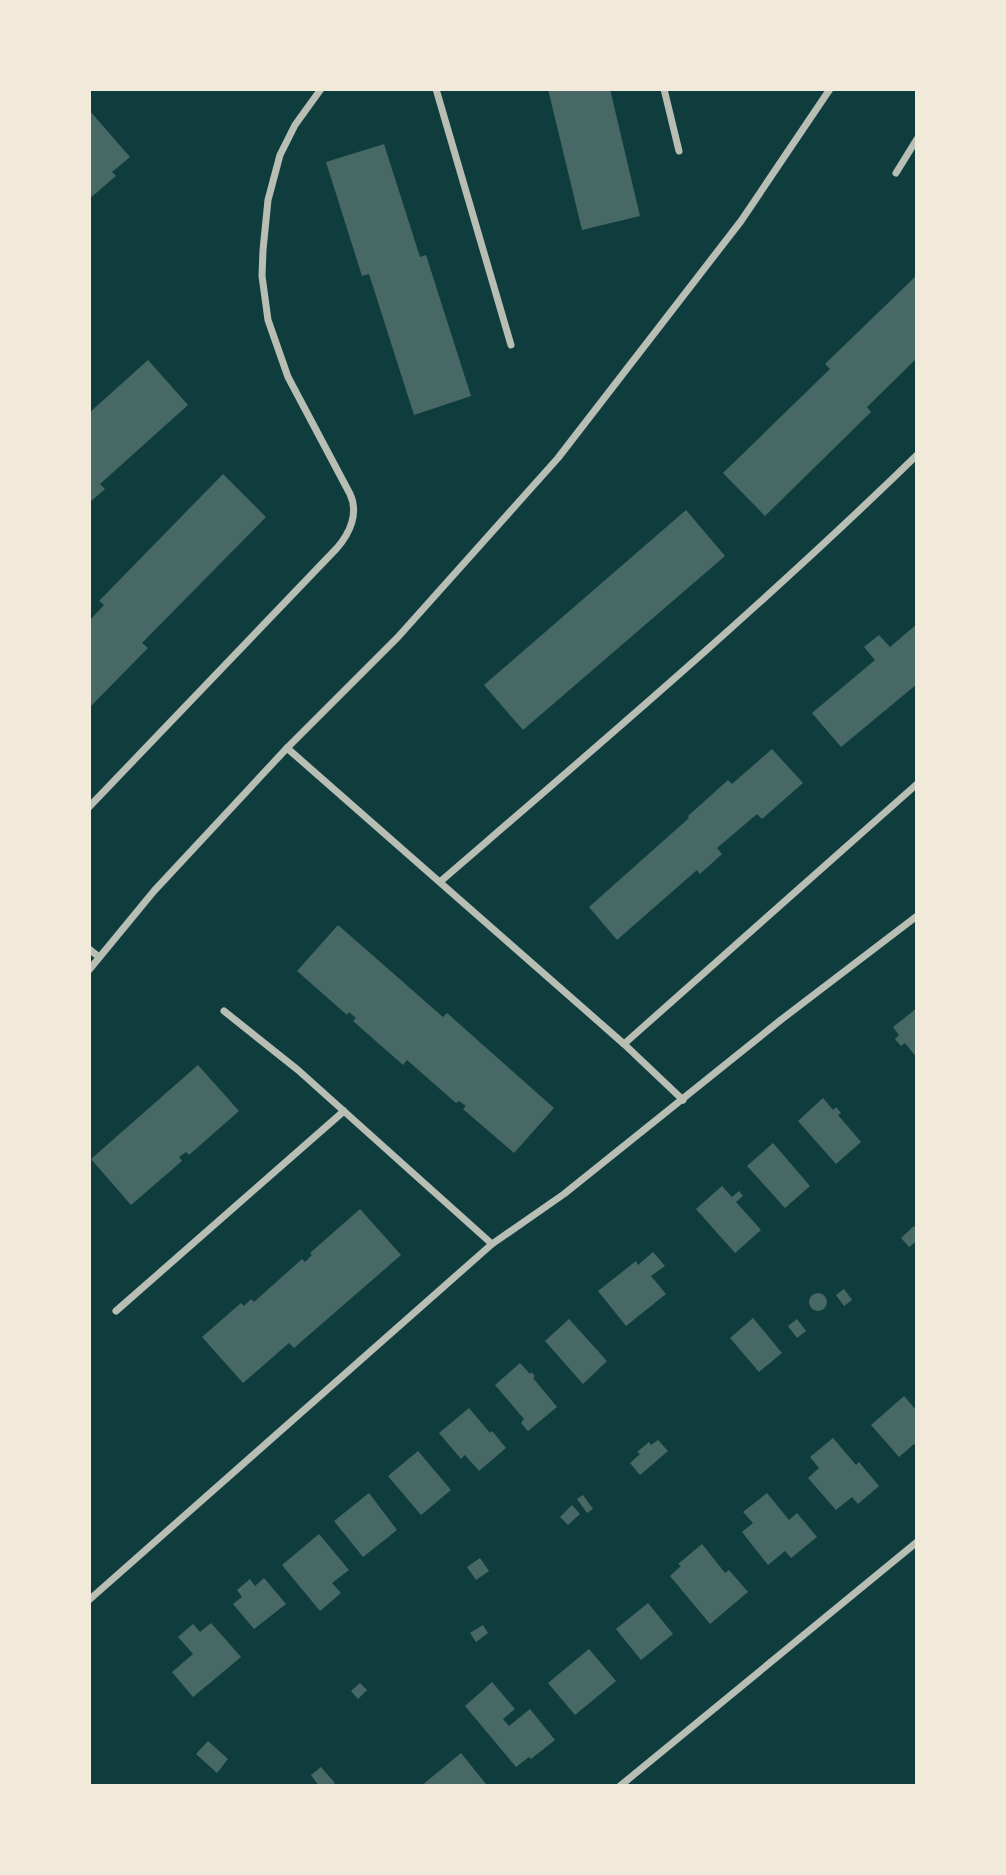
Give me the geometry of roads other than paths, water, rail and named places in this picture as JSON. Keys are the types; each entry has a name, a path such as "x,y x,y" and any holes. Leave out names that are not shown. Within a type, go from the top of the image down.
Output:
{"street":[{"path":"89,807 337,548 346,538 353,517 354,503 350,494 288,377 268,320 262,276 268,200 280,155 295,125 321,89"},
{"path":"436,89 512,345"},
{"path":"664,89 679,151"},
{"path":"89,970 154,891 287,748 398,637 558,458 741,221 830,89"},
{"path":"897,173 917,139"},
{"path":"440,881 674,680 917,455"},
{"path":"287,748 624,1044 683,1100"},
{"path":"624,1044 917,784"},
{"path":"89,1600 492,1244 564,1194 782,1019 917,916"},
{"path":"89,949 99,957"},
{"path":"224,1012 298,1070 492,1244"},
{"path":"116,1311 344,1111"},
{"path":"620,1786 917,1542"}]}
